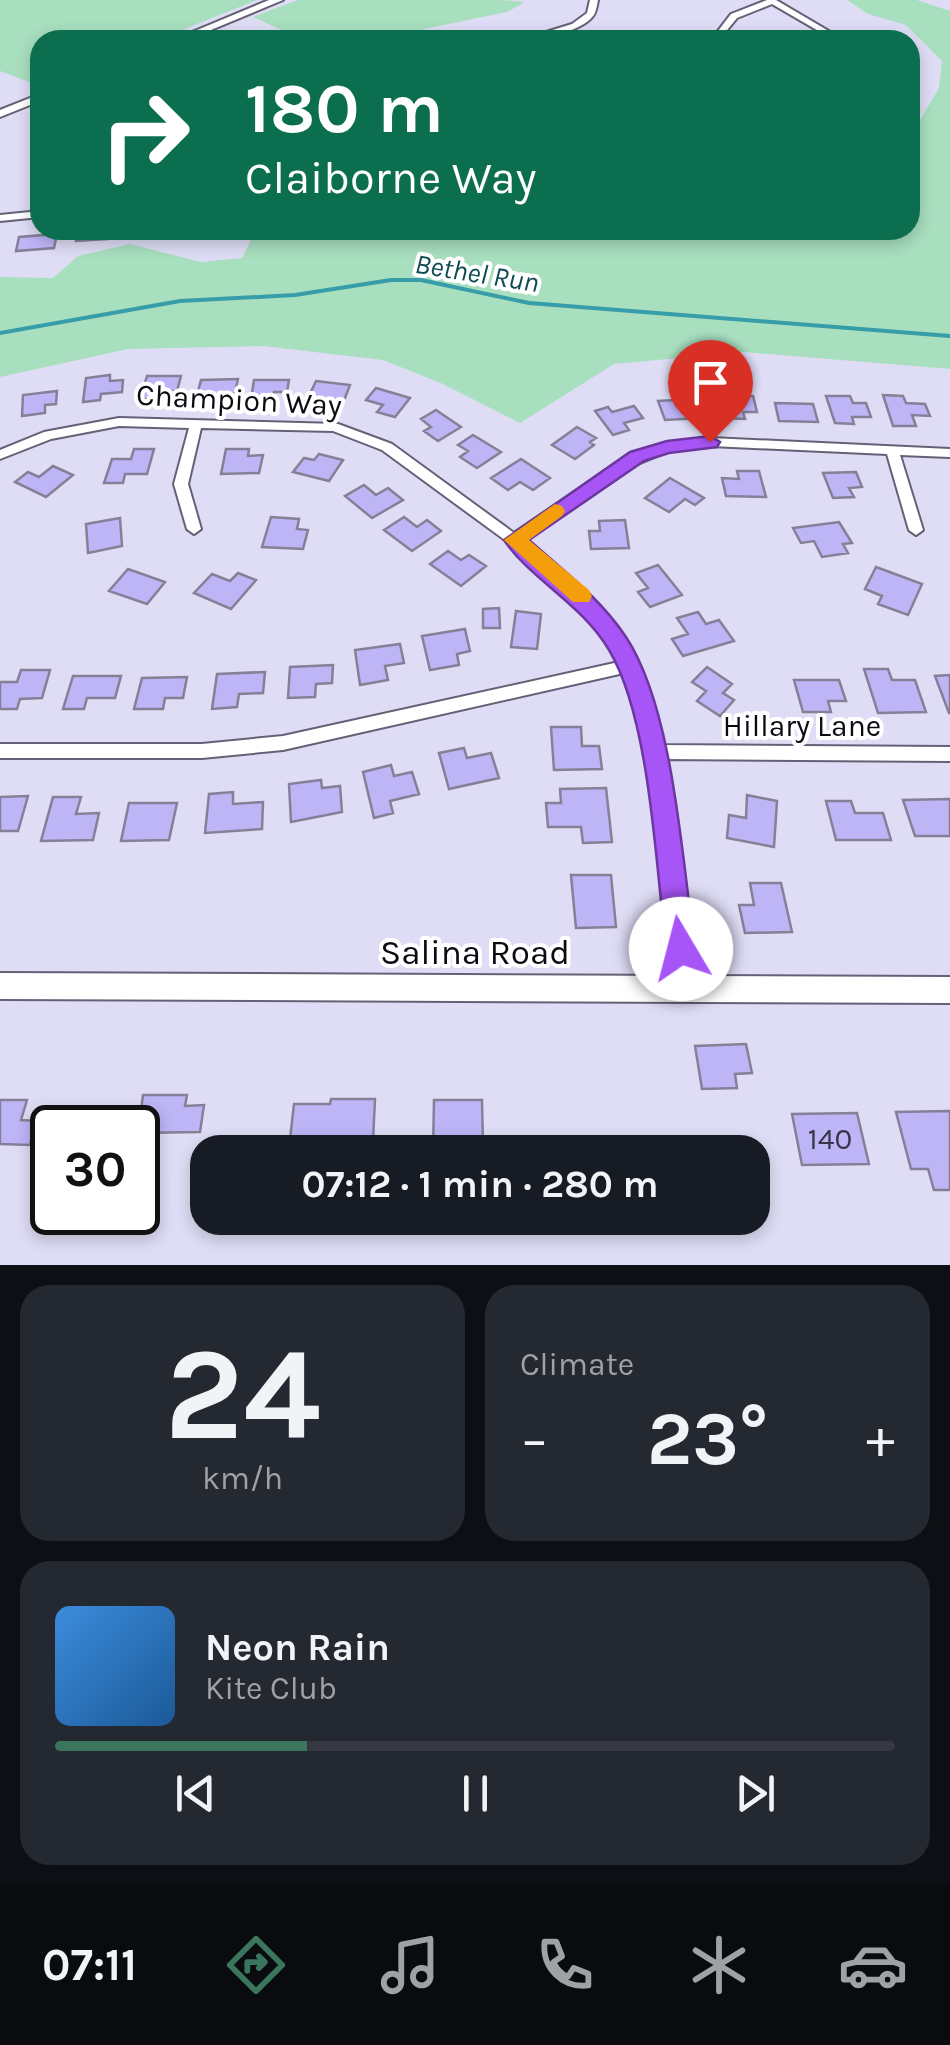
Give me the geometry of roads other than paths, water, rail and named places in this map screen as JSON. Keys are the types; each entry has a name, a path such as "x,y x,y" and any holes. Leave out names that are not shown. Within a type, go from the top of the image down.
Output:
{"street":[{"path":"203,30 278,0"},
{"path":"560,30 575,26 592,14 594,0"},
{"path":"722,30 734,16 772,1 823,30"},
{"path":"0,114 30,101"},
{"path":"0,218 30,215"},
{"path":"194,529 181,484 196,424"},
{"name":"Champion Way","path":"0,455 48,435 98,425 297,424 362,435 402,456 514,540 592,608 629,666 645,704 686,988"},
{"path":"514,540 623,465 667,447 710,442 950,454"},
{"path":"892,451 916,530"},
{"path":"0,750 202,751 283,743 629,666"},
{"name":"Hillary Lane","path":"654,752 950,754"},
{"name":"Salina Road","path":"0,986 950,990"}],"waterway":[{"name":"Bethel Run","path":"0,333 180,301 295,295 391,280 421,280 529,303 950,336"}]}
